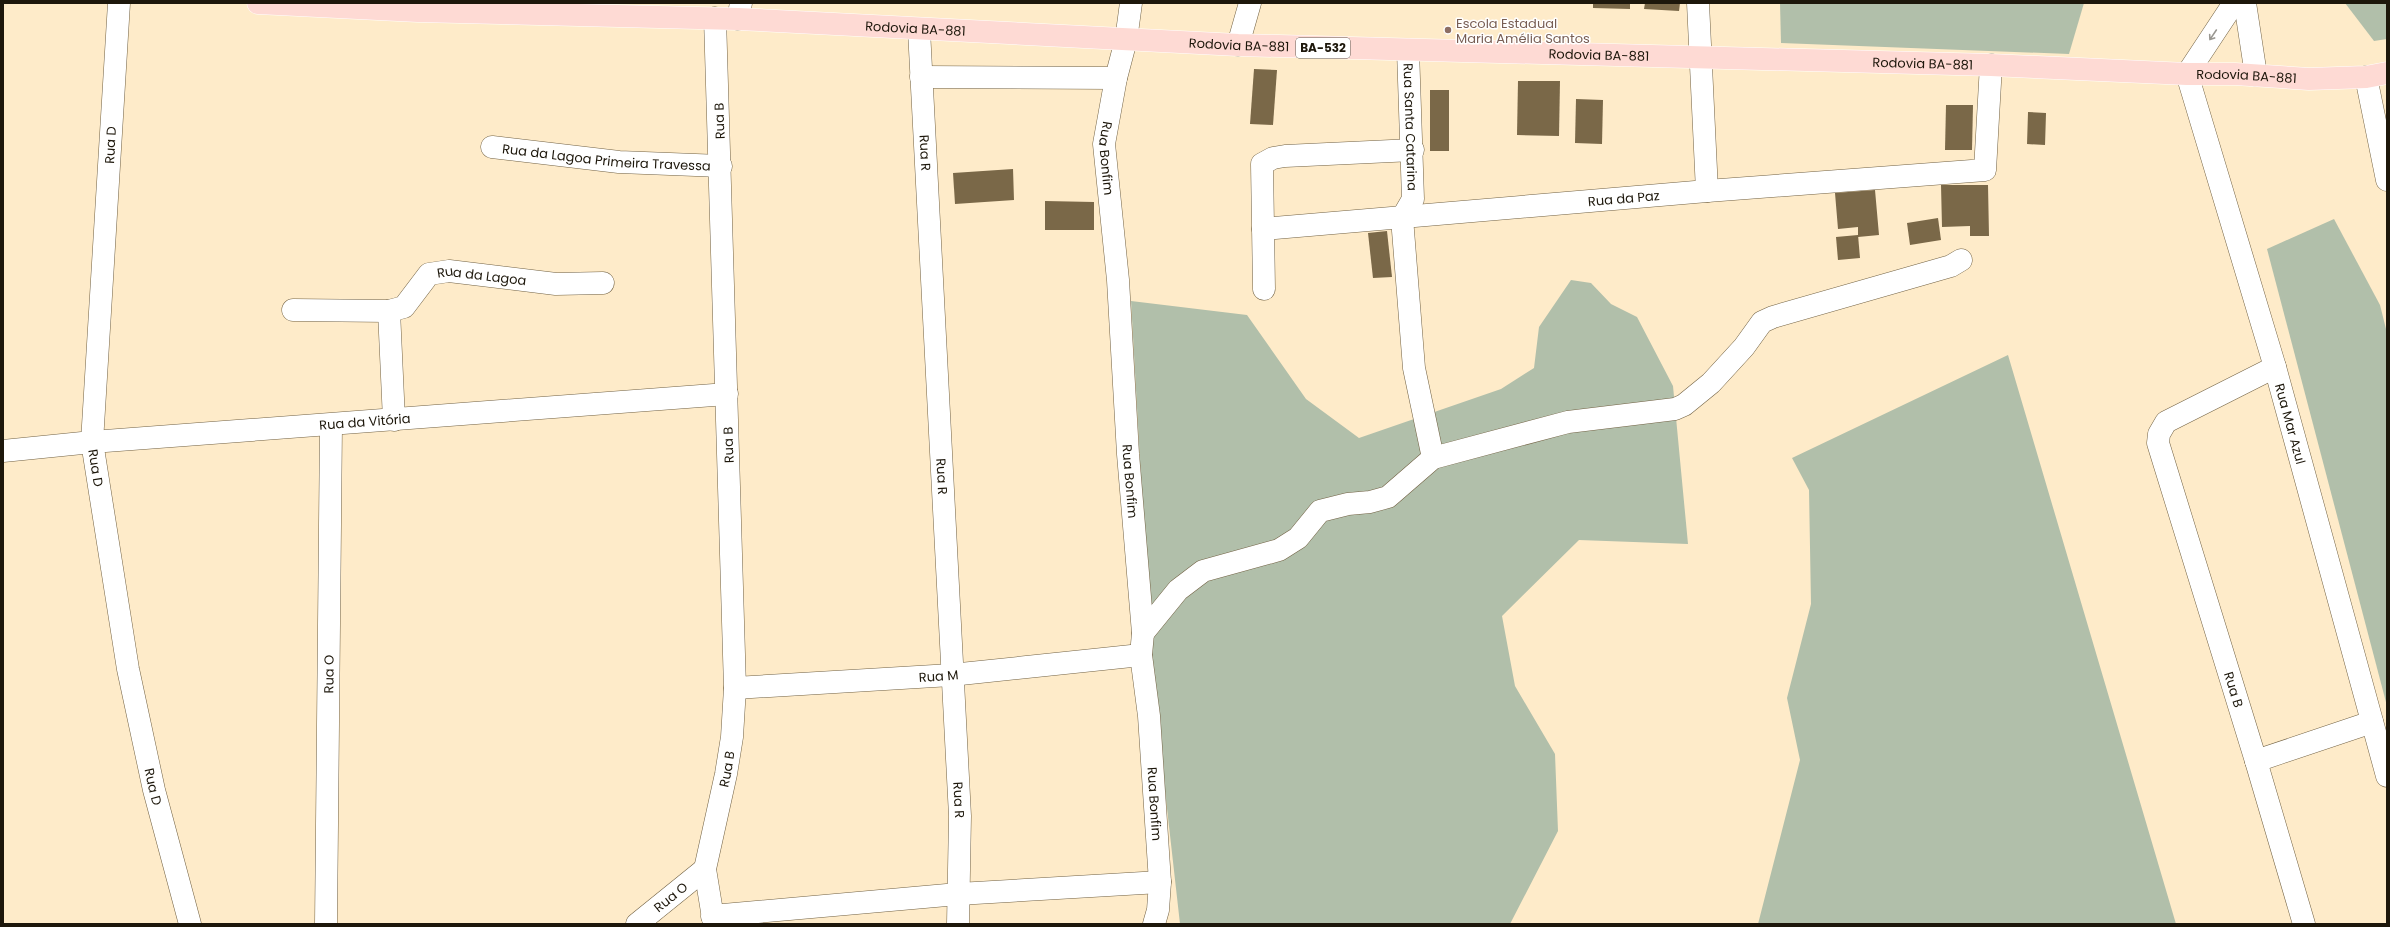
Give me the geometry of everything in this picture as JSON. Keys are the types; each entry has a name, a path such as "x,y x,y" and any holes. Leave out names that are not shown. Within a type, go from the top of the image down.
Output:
{"main road":[{"name":"Rodovia BA-881","path":"258,3 595,9 715,18 740,11 919,30 1238,46 1991,65 2187,74 2256,75 2309,79 2366,77 2387,73"}],"street":[{"name":"Rua D","path":"119,3 92,442 128,669 154,790 190,924"},
{"name":"Rua Bonfim","path":"1131,3 1126,40 1116,78 1104,144 1118,280 1128,454 1142,633 1141,655 1149,716 1160,882 1158,910 1154,924"},
{"path":"1238,46 1250,3"},
{"path":"1698,3 1707,191"},
{"path":"2187,74 2234,3"},
{"path":"2245,3 2256,75"},
{"name":"Rua B","path":"705,870 730,752 735,688 721,166 715,18"},
{"name":"Rua R","path":"919,30 960,816 958,924"},
{"name":"Rua Santa Catarina","path":"1402,218 1414,199 1408,50"},
{"name":"Rua da Paz","path":"1263,229 1707,191 1985,170 1991,65"},
{"name":"Rua Mar Azul","path":"2187,74 2275,367 2387,776"},
{"path":"921,77 1116,78"},
{"path":"2366,77 2387,180"},
{"name":"Rua da Lagoa Primeira Travessa","path":"492,147 619,162 721,166"},
{"path":"1264,289 1263,162 1273,158 1285,156 1413,150"},
{"path":"1402,218 1414,368 1432,458"},
{"path":"1142,633 1178,590 1203,571 1279,550 1298,538 1320,511 1348,504 1370,502 1388,497 1432,458 1568,422 1675,409 1692,400 1711,383 1744,347 1762,322 1773,316 1951,266 1961,260"},
{"name":"Rua da Lagoa","path":"389,311 404,307 429,274 449,271 556,284 603,283"},
{"path":"293,310 389,311 394,420"},
{"name":"Rua B","path":"2275,367 2166,422 2159,434 2161,455 2256,761 2304,924"},
{"name":"Rua da Vitória","path":"3,451 92,442 727,394"},
{"name":"Rua O","path":"326,924 331,425"},
{"name":"Rua M","path":"735,688 952,675 1141,655"},
{"path":"2256,761 2372,722"},
{"path":"705,870 713,920 958,894 1160,882"},
{"name":"Rua O","path":"637,924 705,870"}],"green space":[{"path":"1780,3 2084,3 2069,54 1781,43"},
{"path":"2345,3 2387,3 2387,39 2374,41"},
{"path":"2334,219 2380,305 2387,333 2387,706 2267,249"},
{"path":"1571,280 1591,283 1611,304 1637,317 1673,386 1688,544 1579,540 1502,616 1515,686 1555,754 1558,831 1510,924 1180,924 1152,675 1131,301 1247,315 1306,399 1359,438 1501,389 1534,368 1539,327"},
{"path":"2008,355 2176,924 1758,924 1800,760 1787,698 1811,604 1809,490 1792,458"}],"building":[{"path":"1593,3 1630,3 1630,9 1593,8"},
{"path":"1645,3 1680,3 1679,11 1644,9"},
{"path":"1254,69 1277,70 1273,125 1250,124"},
{"path":"1518,81 1560,81 1559,136 1517,135"},
{"path":"1430,90 1449,90 1449,151 1430,151"},
{"path":"1576,99 1603,100 1602,144 1575,143"},
{"path":"1946,105 1973,105 1972,150 1945,150"},
{"path":"2028,112 2046,113 2045,145 2027,144"},
{"path":"1013,169 1014,200 955,204 953,173"},
{"path":"1941,185 1988,185 1989,236 1970,236 1970,226 1942,227"},
{"path":"1875,190 1879,235 1858,237 1858,227 1838,229 1835,193"},
{"path":"1045,201 1094,202 1094,230 1045,230"},
{"path":"1938,218 1941,240 1910,245 1907,223"},
{"path":"1387,231 1392,277 1373,278 1368,233"},
{"path":"1858,235 1860,258 1838,260 1836,237"}],"place":[{"name":"Escola Estadual Maria Amélia Santos","path":"1448,30"}]}
